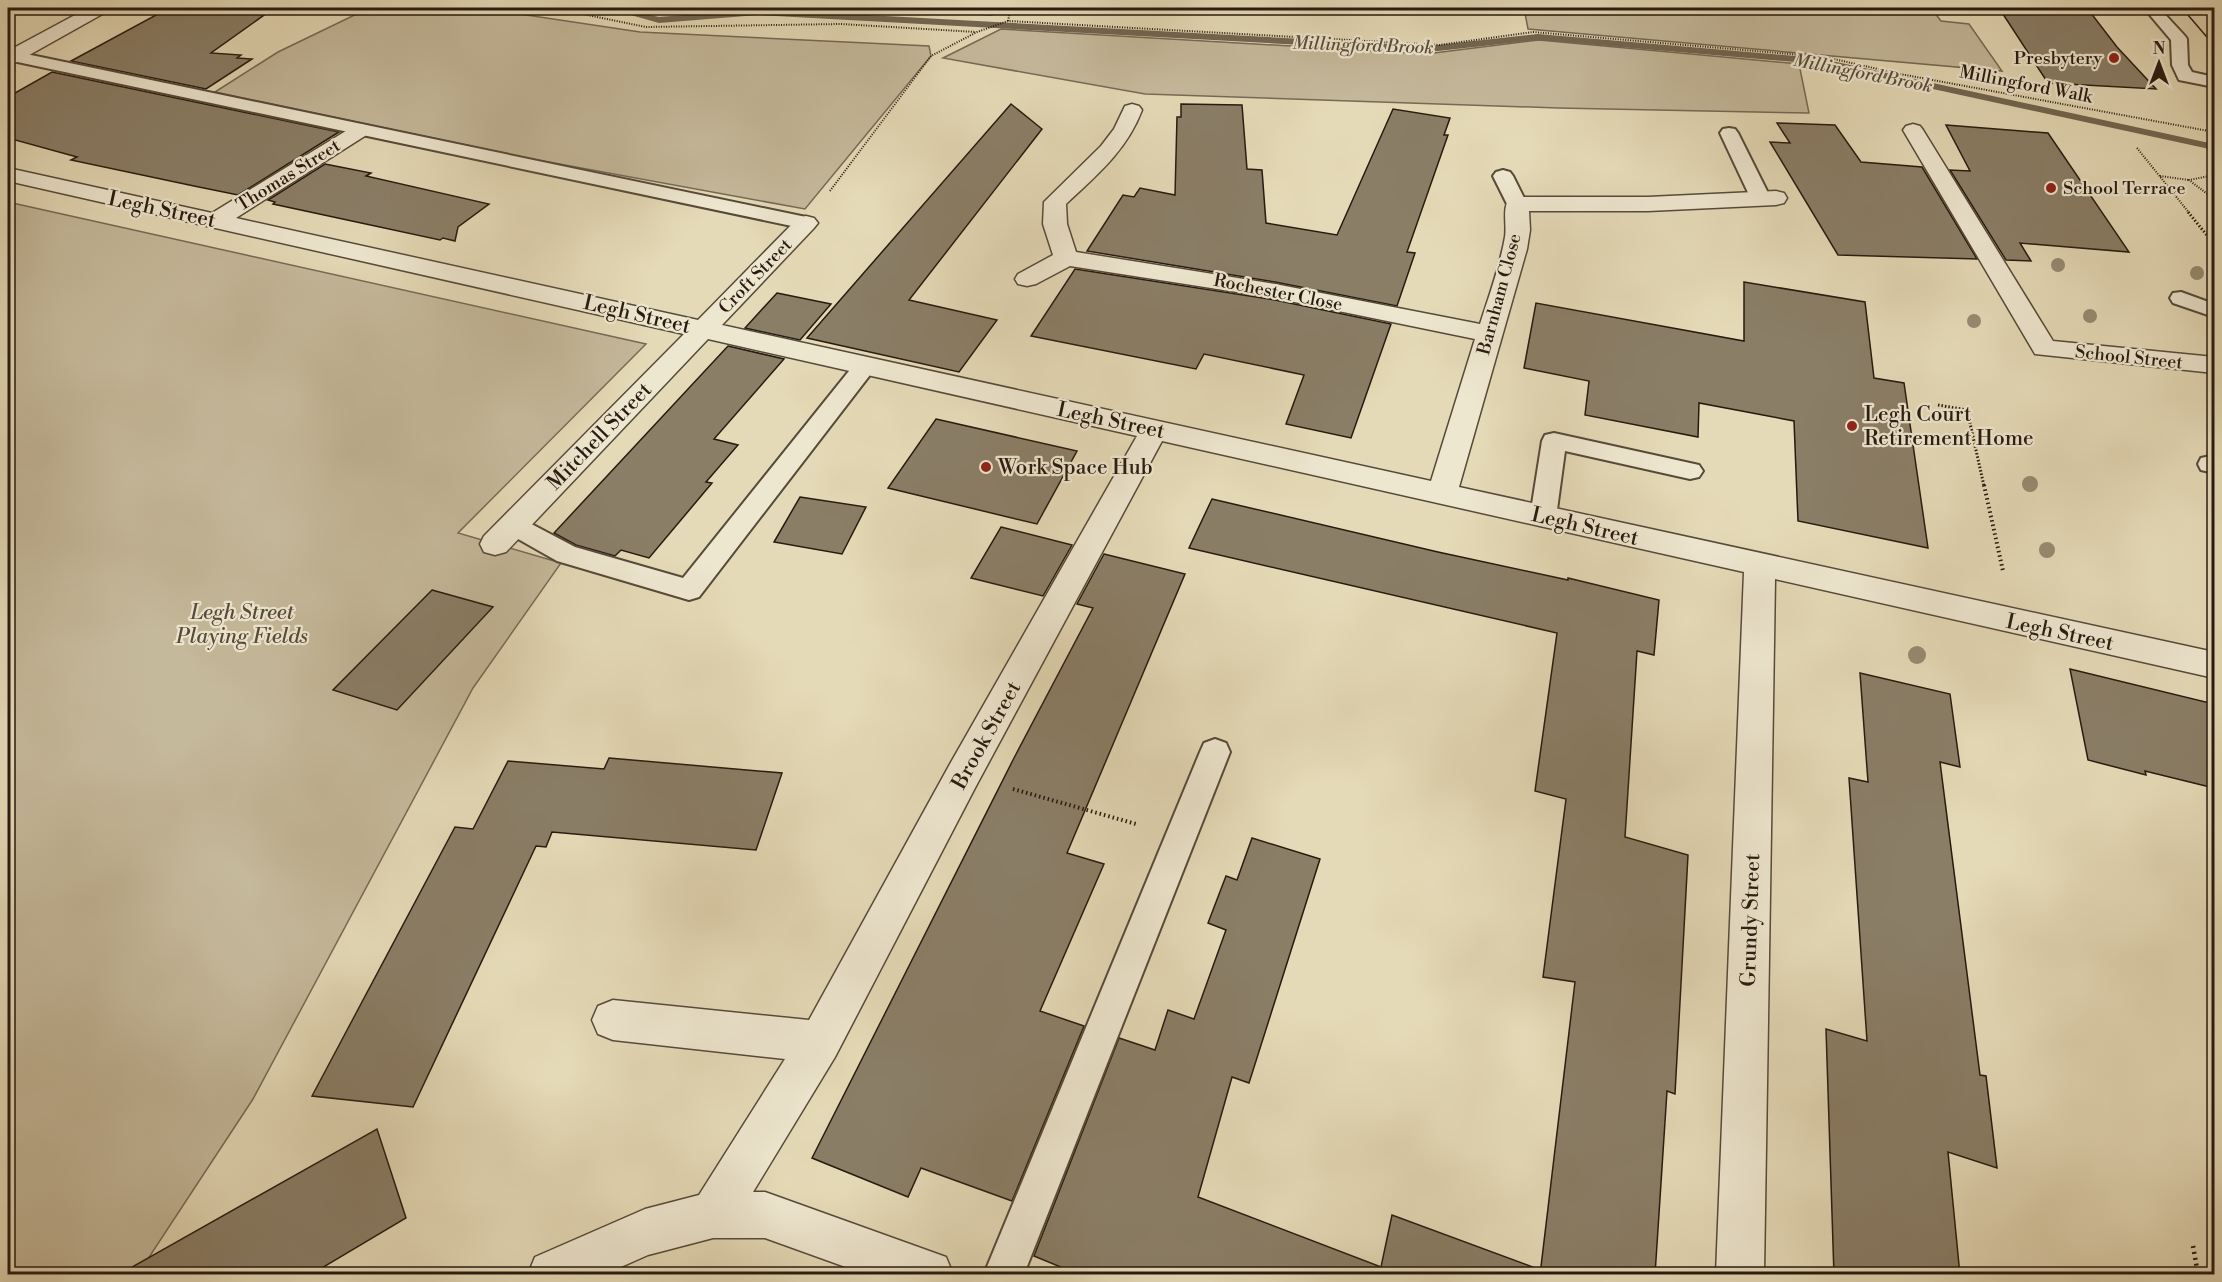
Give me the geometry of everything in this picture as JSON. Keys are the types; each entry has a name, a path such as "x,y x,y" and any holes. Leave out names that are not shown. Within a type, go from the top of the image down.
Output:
{"main road":[{"path":"2193,8 2214,32"}],"street":[{"path":"10,57 100,8"},
{"path":"1027,279 1066,258 1055,224 1055,202 1090,171 1118,141 1132,110"},
{"name":"Thomas Street","path":"216,220 361,130"},
{"name":"School Street","path":"1913,130 2044,348 2214,365"},
{"name":"Legh Street","path":"8,175 2214,665"},
{"name":"Barnham Close","path":"1442,494 1515,249 1518,230 1517,204 1648,204 1769,198"},
{"name":"Croft Street","path":"703,329 806,223"},
{"name":"Rochester Close","path":"1066,258 1264,289 1489,334"},
{"name":"Mitchell Street","path":"504,534 703,329"},
{"name":"Brook Street","path":"713,1215 820,1041 963,775 1154,430"},
{"name":"Grundy Street","path":"1740,1275 1760,566"},
{"path":"613,1020 820,1041"},
{"path":"552,1275 645,1232 713,1215 765,1215 929,1275"}],"lane":[{"path":"2151,8 2179,39 2180,64 2185,76 2214,82"},
{"path":"10,57 806,223"},
{"path":"1729,134 1769,198"},
{"path":"1503,176 1517,204"},
{"path":"2181,298 2214,311"},
{"path":"504,534 689,590 865,366"},
{"path":"1542,517 1554,441 1690,471"},
{"path":"1004,1275 1215,752"}],"path":[{"path":"553,8 646,27 852,24 977,32"},
{"path":"806,223 932,56 977,32 1008,21 1011,8"},
{"name":"Millingford Walk","path":"1008,21 1439,45 1533,32 1825,57 1900,74 2214,132"},
{"path":"2137,148 2214,244"},
{"path":"2160,176 2188,180 2214,175"},
{"path":"2188,180 2214,199"},
{"path":"1938,405 1967,410 2013,622"},
{"path":"963,775 1179,837"},
{"path":"2193,1246 2198,1275"}],"green space":[{"path":"369,8 479,8 640,32 929,46 931,56 805,209 532,159 215,92 278,52"},
{"path":"848,8 994,8 992,15"},
{"path":"1524,8 1931,8 1941,21 1969,24 2002,71 1528,29"},
{"path":"1001,29 1426,54 1539,40 1799,64 1809,113 1558,108 1145,94 943,58"},
{"name":"Legh Street Playing Fields","path":"8,202 646,344 458,533 561,563 473,688 253,1099 138,1274 8,1274"}],"building":[{"path":"169,8 274,8 211,53 241,55 237,58 252,59 206,89 71,61"},
{"path":"1999,8 2087,8 2117,47 2156,89 2048,83"},
{"path":"52,72 339,132 238,195 194,186 71,160 77,157 8,138 8,97"},
{"path":"1011,104 1042,129 909,300 997,320 959,372 807,338"},
{"path":"1181,104 1242,105 1247,169 1262,170 1266,223 1337,235 1393,109 1450,118 1444,135 1448,135 1407,252 1415,253 1397,306 1275,282 1087,251 1123,195 1134,197 1140,188 1175,195 1177,117 1181,117"},
{"path":"1777,123 1835,125 1861,162 1922,167 1977,259 1838,255 1770,142 1790,143"},
{"name":"School Terrace","path":"1946,125 2048,133 2129,252 2020,243 2031,261 2006,260 1950,170 1970,171"},
{"path":"325,164 371,173 366,176 489,204 458,227 455,241 443,238 440,240 273,204 275,202 268,200"},
{"path":"1075,269 1275,300 1391,324 1351,438 1286,424 1304,375 1204,354 1196,369 1031,336"},
{"name":"Legh Court Retirement Home","path":"1744,282 1865,302 1874,378 1904,383 1928,548 1798,521 1794,421 1699,403 1698,437 1585,415 1589,381 1524,368 1536,303 1744,341"},
{"path":"777,293 831,304 800,340 745,328"},
{"path":"728,346 784,359 714,439 738,445 706,482 712,483 649,558 621,550 615,556 576,545 554,533"},
{"name":"Work Space Hub","path":"936,419 1077,451 1037,524 888,488"},
{"path":"800,497 866,507 842,554 774,542"},
{"path":"1212,499 1438,552 1568,580 1568,578 1659,600 1654,655 1637,651 1625,837 1688,855 1675,1094 1667,1091 1655,1275 1540,1275 1575,982 1543,977 1566,799 1535,791 1557,633 1189,548"},
{"path":"1001,527 1072,545 1043,596 971,578"},
{"path":"1104,554 1185,574 1067,853 1104,864 1040,1011 1084,1026 1012,1201 921,1168 908,1197 812,1158 1014,758 1093,608 1077,604"},
{"path":"432,590 493,607 397,710 333,690"},
{"path":"2070,669 2214,704 2214,788 2145,771 2146,775 2088,760"},
{"path":"1860,673 1950,694 1960,767 1940,762 1980,1075 1986,1076 1997,1168 1948,1152 1960,1275 1834,1275 1826,1029 1867,1041 1849,778 1868,782"},
{"path":"609,758 782,773 756,850 552,832 546,847 536,846 413,1107 312,1096 455,827 473,829 508,761 604,769"},
{"path":"1252,838 1320,859 1249,1083 1232,1077 1198,1197 1381,1267 1392,1215 1538,1269 1537,1275 1080,1275 1034,1256 1119,1038 1155,1050 1168,1010 1194,1019 1226,930 1208,923 1226,876 1237,880"},
{"path":"377,1129 406,1218 310,1275 118,1275"}],"waterway":[{"name":"Millingford Brook","path":"611,8 659,20 758,12 1429,49 1538,37 1818,61 2214,147"}],"place":[{"name":"Presbytery","path":"2114,58"},
{"name":"School Terrace","path":"2051,188"},
{"name":"Legh Court Retirement Home","path":"1852,426"},
{"name":"Work Space Hub","path":"986,467"}]}
